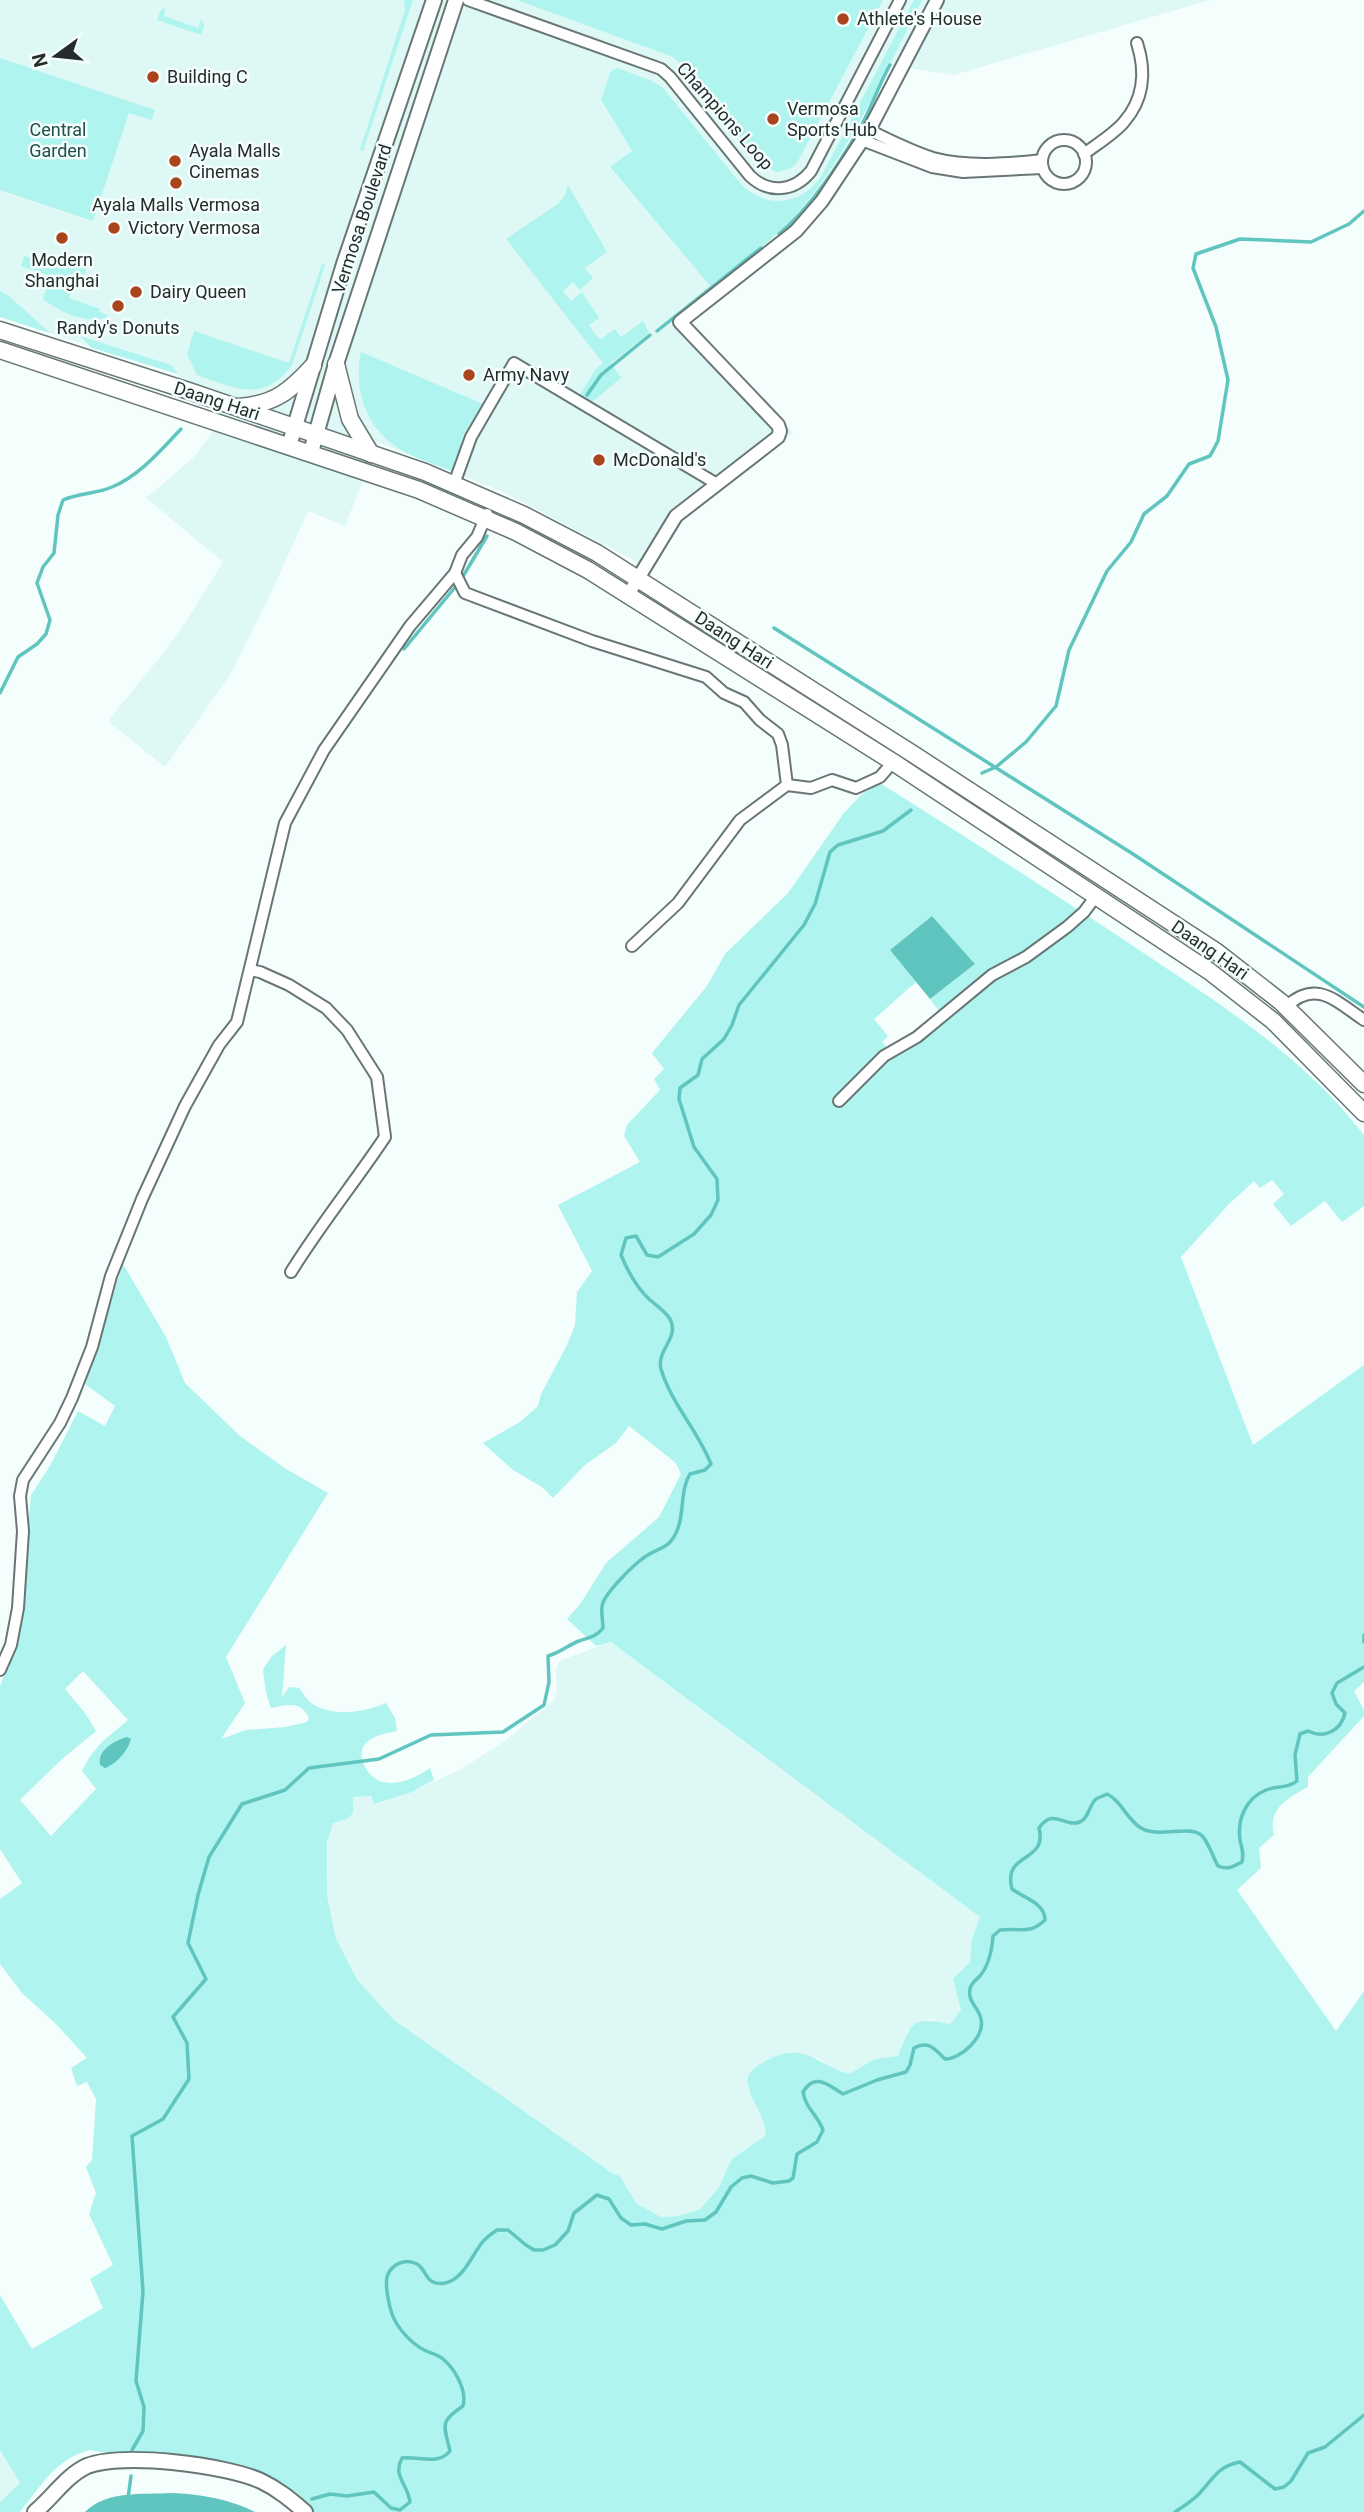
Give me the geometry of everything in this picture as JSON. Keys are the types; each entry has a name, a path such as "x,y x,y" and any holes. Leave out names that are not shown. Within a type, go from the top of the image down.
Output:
{"main road":[{"name":"Vermosa Boulevard","path":"289,446 345,264 433,0"},
{"name":"Vermosa Boulevard","path":"311,452 336,364 456,0"},
{"name":"Daang Hari","path":"0,330 237,407 454,484 492,500 597,553 1207,945 1286,1007 1364,1084"},
{"name":"Daang Hari","path":"0,350 419,490 485,517 552,551 628,595 787,698 893,762 1209,971 1273,1021 1364,1113"},
{"path":"336,364 350,419 371,454"},
{"path":"237,407 258,404 281,396 313,366"},
{"path":"35,2512 76,2473 86,2467 129,2461 192,2463 242,2473 282,2493 305,2512"}],"street":[{"name":"Champions Loop","path":"468,0 661,69 750,176 763,186 778,189 800,182 811,171 900,0"},
{"path":"628,595 676,516 778,437 780,428 680,321 796,231 822,201 865,135 937,0"},
{"path":"1084,154 1124,122 1133,106 1142,87 1144,75 1137,43"},
{"path":"865,135 947,160 968,163 1042,164"},
{"path":"1060,140 1074,143 1084,154 1086,161 1082,175 1071,184 1064,185 1050,180 1042,164 1047,147 1060,140"},
{"path":"454,484 471,438 514,363 717,484"},
{"path":"0,1670 16,1625 23,1531 20,1496 23,1480 60,1423 72,1398 92,1347 111,1276 142,1199 185,1106 219,1045 237,1022 285,823 324,750 410,626 455,573 462,555 477,537 492,500"},
{"path":"455,573 465,593 592,641 706,677 714,686 744,702 760,720 778,734 787,785"},
{"path":"632,946 678,903 740,820 787,785 811,788 832,780 856,788 880,777 893,762"},
{"path":"839,1101 884,1056 917,1037 992,975 1026,957 1068,927 1096,896"},
{"path":"250,970 283,981 326,1008 347,1030 377,1077 386,1137 291,1272"},
{"path":"1286,1007 1303,994 1322,993 1364,1020"}],"shaded area":[{"path":"0,0 1210,0 954,75 888,65 837,160 817,190 778,233 601,101 632,151 610,168 710,286 679,311 793,433 683,521 651,569 501,491 378,442 345,526 308,511 230,675 165,767 108,721 164,652 223,562 146,498 193,458 211,434 229,396 177,378 178,374 0,317"},
{"path":"932,916 975,964 930,999 890,950"},
{"path":"611,1642 980,1917 972,1939 970,1962 953,1979 961,2010 950,2024 928,2019 907,2031 898,2057 875,2059 849,2074 835,2070 818,2058 748,2087 765,2120 766,2135 732,2159 718,2189 700,2209 679,2216 661,2217 636,2203 620,2176 394,2020 358,1981 336,1939 327,1895 328,1834 333,1823 347,1819 353,1797 372,1796 374,1804 412,1792 463,1768 505,1741 553,1701 557,1693 556,1670 559,1661"},
{"path":"127,1737 131,1739 121,1756 105,1768 100,1765 104,1751"},
{"path":"0,2450 21,2483 0,2502"},
{"path":"171,2493 214,2498 255,2512 85,2512 114,2497"}],"green space":[{"path":"404,0 413,0 363,151 360,150 405,10"},
{"name":"Vermosa Sports Hub","path":"517,0 883,0 798,161 792,168 777,172 763,165 673,57"},
{"path":"914,0 922,0 859,123 822,182 778,233 710,286 610,167 632,151 601,100 611,71 618,68 663,88 740,183 761,198 783,201 804,193 822,175"},
{"path":"166,8 164,16 198,28 201,20 203,21 201,35 157,20 161,10"},
{"name":"Central Garden","path":"0,58 155,110 152,120 129,113 93,221 0,190"},
{"path":"568,185 607,252 585,268 593,278 580,290 573,282 563,291 571,301 582,292 599,318 589,325 601,339 615,329 621,337 643,321 649,333 611,363 621,378 592,402 580,395 595,370 603,363 506,239 559,203"},
{"path":"24,256 45,263 46,260 65,266 68,261 87,267 84,275 77,273 69,298 100,309 99,312 108,315 107,317 91,319 74,316 43,299 50,276 21,266"},
{"path":"322,264 325,265 292,365 281,377 270,385 248,390 197,375 187,354 194,331 289,363"},
{"path":"0,291 10,297 50,333 0,317"},
{"path":"80,336 171,365 178,374 92,348"},
{"path":"361,352 483,404 463,436 456,466 451,471 401,450 379,431 371,420 361,394"},
{"path":"880,783 1207,996 1290,1058 1341,1107 1364,1135 1364,1206 1342,1222 1325,1201 1291,1226 1273,1204 1284,1194 1272,1180 1260,1188 1254,1181 1181,1257 1253,1445 1364,1365 1364,1682 1354,1691 1364,1710 1364,1716 1308,1777 1308,1787 1287,1800 1276,1811 1274,1835 1259,1848 1261,1868 1237,1890 1336,2031 1364,1991 1364,2512 314,2512 273,2481 90,2450 58,2466 20,2512 0,2512 0,2502 20,2483 0,2450 0,2295 32,2349 103,2308 90,2279 113,2265 89,2214 96,2193 86,2167 92,2160 96,2099 87,2082 77,2086 71,2068 87,2058 57,2025 22,1993 0,1964 0,1899 22,1883 0,1849 0,1686 19,1636 31,1495 50,1466 78,1411 105,1426 115,1406 85,1384 123,1264 166,1337 185,1383 240,1436 286,1469 328,1493 226,1657 245,1703 221,1739 246,1730 286,1727 307,1722 309,1718 306,1712 298,1706 271,1708 265,1689 263,1669 272,1656 286,1645 282,1697 289,1687 299,1688 314,1705 341,1712 360,1711 386,1703 395,1718 397,1731 373,1738 363,1748 362,1760 372,1776 383,1782 396,1783 430,1768 434,1780 412,1792 374,1804 371,1796 353,1797 353,1813 347,1819 333,1823 327,1842 327,1895 336,1939 358,1981 394,2020 620,2176 636,2203 661,2217 679,2216 700,2209 718,2189 732,2159 766,2135 763,2120 748,2084 749,2074 756,2067 776,2056 798,2053 849,2074 875,2059 898,2056 906,2036 915,2024 928,2021 950,2024 961,2010 953,1979 970,1962 972,1939 980,1917 611,1642 596,1646 567,1619 581,1603 606,1563 659,1517 681,1474 676,1463 629,1426 616,1443 585,1465 553,1498 542,1487 513,1470 483,1443 520,1422 538,1406 541,1394 575,1325 577,1292 592,1271 558,1205 640,1162 624,1136 627,1125 660,1090 654,1079 664,1069 652,1053 707,986 725,954 788,893 844,813 861,795","holes":["932,916 975,964 930,999 941,1014 890,1051 882,1042 888,1036 874,1019 916,982 890,950","83,1671 128,1720 90,1756 82,1771 96,1789 51,1836 20,1800 62,1759 96,1731 65,1689"]}],"waterway":[{"path":"779,234 813,199 842,158 863,122 890,65"},
{"path":"982,773 996,767 1026,742 1056,706 1069,650 1107,571 1131,542 1144,514 1167,496 1189,464 1210,456 1218,441 1228,380 1216,327 1193,268 1196,254 1240,239 1311,242 1349,224 1364,211"},
{"path":"657,331 761,248"},
{"path":"587,395 601,375 650,335"},
{"path":"0,693 18,657 46,634 50,620 37,583 43,567 54,553 58,515 63,500 122,482 149,462 181,429"},
{"path":"462,578 487,536"},
{"path":"404,649 456,586"},
{"path":"774,628 1133,854 1364,1007"},
{"path":"132,2450 143,2431 144,2407 136,2381 143,2291 132,2136 163,2119 189,2079 187,2043 173,2017 206,1979 188,1943 209,1857 242,1804 285,1790 309,1768 379,1759 431,1735 503,1732 544,1705 549,1682 548,1656 600,1631 603,1628 604,1602 614,1587 643,1558 671,1541 679,1525 684,1490 690,1474 705,1470 711,1464 665,1381 660,1362 672,1326 668,1316 645,1295 630,1274 621,1255 626,1238 636,1236 647,1255 658,1257 694,1234 711,1215 718,1200 717,1179 694,1147 679,1099 680,1088 698,1075 702,1059 724,1039 739,1005 804,925 815,904 830,852 838,845 883,831 911,810"},
{"path":"1364,1635 1364,1642"},
{"path":"312,2499 330,2494 347,2496 374,2492 391,2508 400,2510 410,2502 399,2470 402,2458 434,2459 445,2456 450,2451 445,2425 450,2416 463,2406 462,2387 448,2364 414,2343 394,2319 387,2291 387,2277 395,2266 412,2262 419,2266 432,2282 446,2283 460,2274 488,2236 497,2230 508,2230 534,2250 555,2245 568,2231 574,2213 597,2195 609,2199 621,2218 631,2225 645,2224 662,2229 686,2221 705,2220 716,2212 731,2187 742,2178 751,2176 773,2183 789,2181 793,2178 797,2154 817,2142 823,2130 804,2098 803,2092 808,2086 817,2081 822,2082 843,2094 906,2072 914,2048 927,2045 945,2059 958,2055 976,2040 981,2019 970,1997 970,1989 988,1962 993,1936 1000,1930 1034,1928 1045,1920 1038,1905 1012,1889 1011,1877 1013,1868 1037,1847 1040,1839 1039,1828 1044,1822 1054,1818 1069,1823 1080,1822 1096,1799 1107,1794 1141,1828 1157,1832 1198,1833 1207,1843 1218,1866 1228,1868 1236,1865 1242,1862 1239,1832 1244,1810 1253,1798 1266,1790 1297,1781 1295,1755 1300,1734 1308,1731 1326,1734 1340,1725 1345,1713 1336,1704 1332,1693 1337,1683 1364,1667"},
{"path":"1175,2512 1196,2497 1221,2470 1240,2462 1275,2489 1284,2487 1291,2481 1308,2453 1325,2447 1364,2415"},
{"path":"128,2498 131,2476"}],"place":[{"name":"Athlete's House","path":"843,19"},
{"name":"Building C","path":"153,77"},
{"name":"Vermosa Sports Hub","path":"773,119"},
{"name":"Ayala Malls Cinemas","path":"175,161"},
{"name":"Ayala Malls Vermosa","path":"176,183"},
{"name":"Victory Vermosa","path":"114,228"},
{"name":"Modern Shanghai","path":"62,238"},
{"name":"Dairy Queen","path":"136,292"},
{"name":"Randy's Donuts","path":"118,306"},
{"name":"Army Navy","path":"469,375"},
{"name":"McDonald's","path":"599,460"}]}
